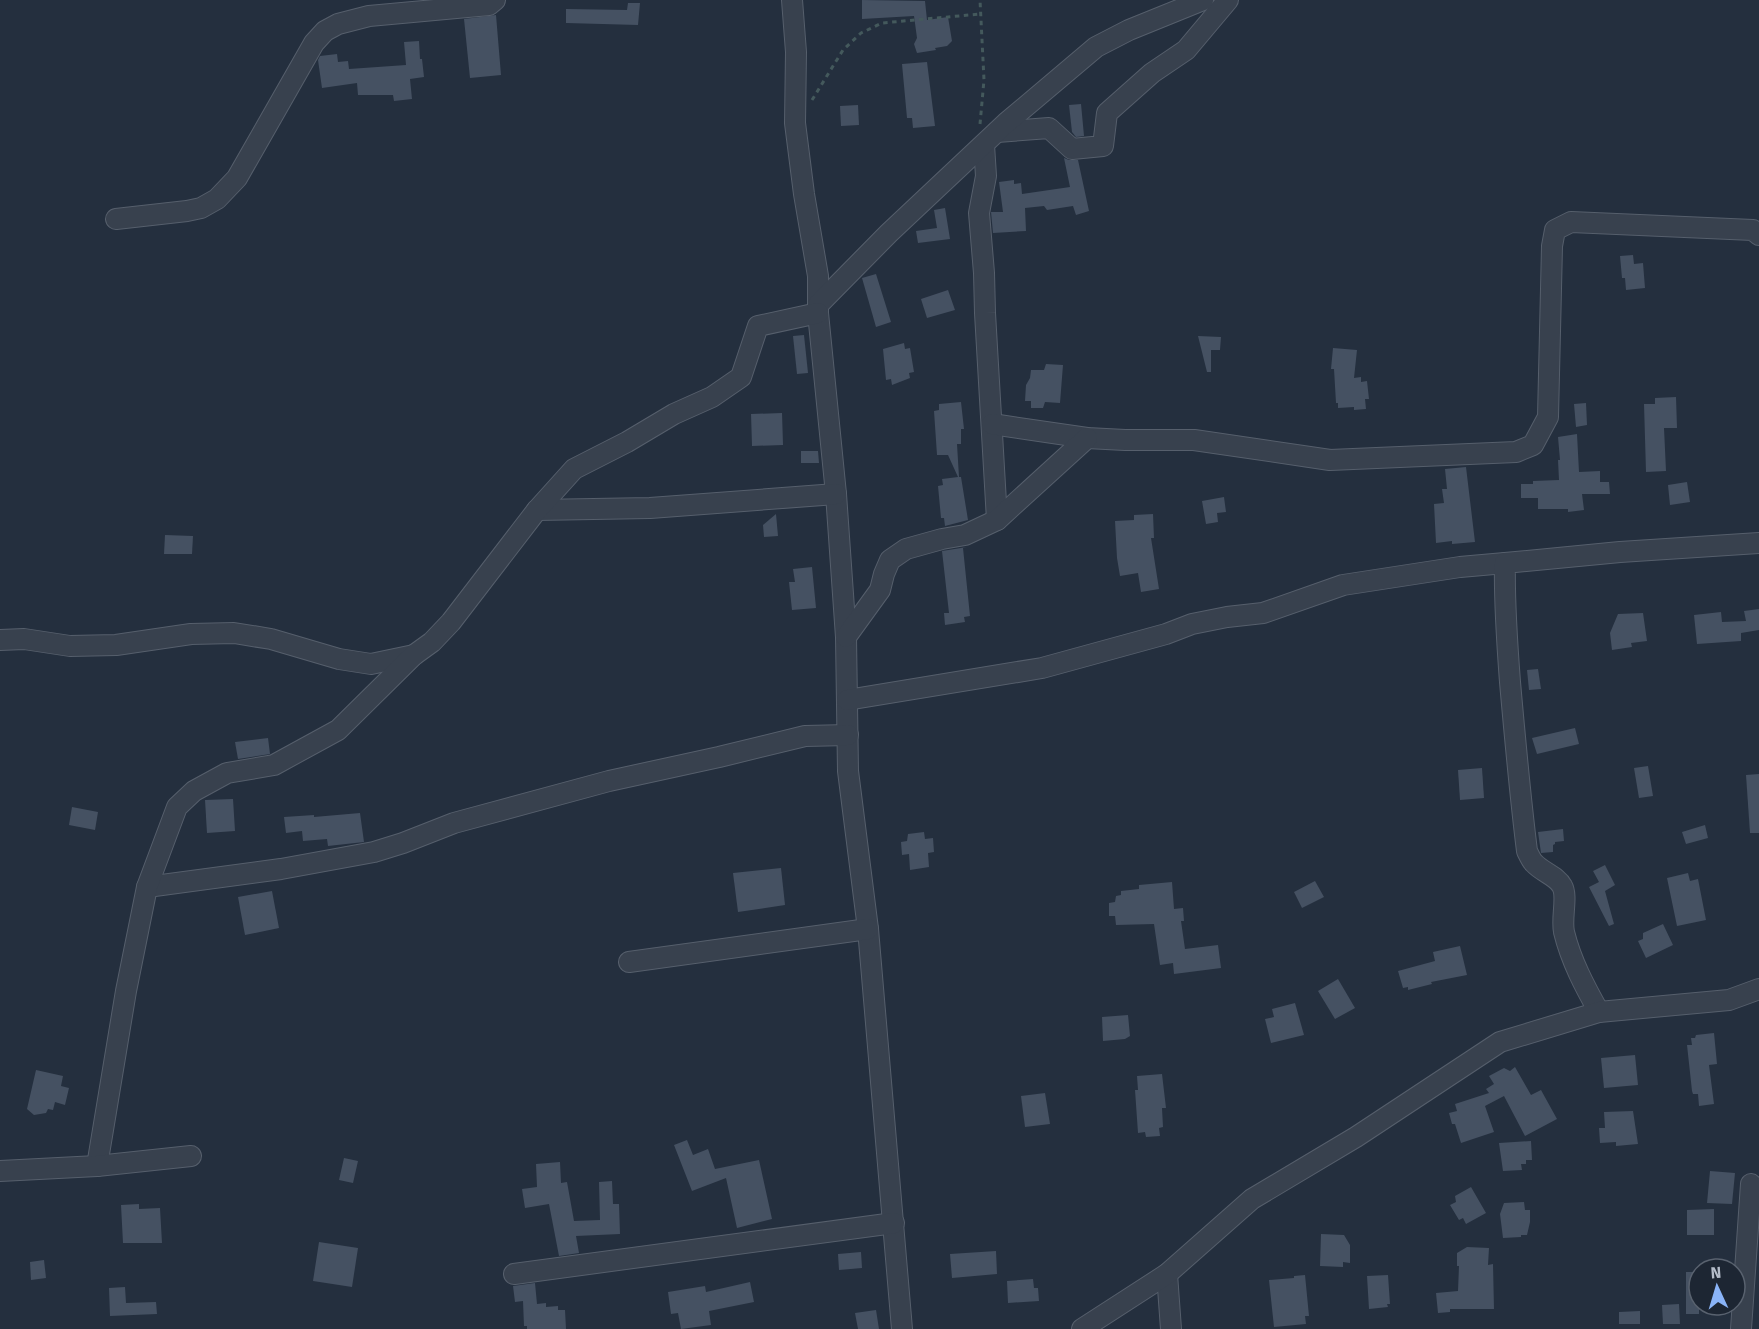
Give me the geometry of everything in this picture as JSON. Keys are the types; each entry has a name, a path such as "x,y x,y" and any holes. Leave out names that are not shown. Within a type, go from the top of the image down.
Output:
{"street":[{"path":"116,219 187,211 201,208 217,199 237,178 314,43 325,31 338,24 369,16 489,4 495,0"},
{"path":"792,0 796,52 795,123 818,276 818,309 836,494 846,637 848,771 868,929 902,1329"},
{"path":"97,1166 126,991 147,887 177,807 194,791 227,774 274,765 338,730 451,622 537,510 574,470 674,414 712,397 741,377 758,326 818,309 865,256 985,144 1096,47 1129,30 1203,0"},
{"path":"985,144 1049,128 1072,149 1103,146 1107,113 1145,78 1186,50 1228,0"},
{"path":"985,144 986,176 979,206 997,520"},
{"path":"992,424 1087,438 1194,440 1330,460 1516,452 1533,445 1548,417 1552,246 1555,230 1571,222 1753,230 1759,235"},
{"path":"846,637 880,590 890,560 906,549 965,535 997,520 1087,438"},
{"path":"537,510 650,508 836,494"},
{"path":"847,700 1042,668 1156,637 1192,624 1263,613 1343,585 1460,567 1620,552 1759,543"},
{"path":"1505,563 1504,600 1515,741 1527,851 1533,863 1559,882 1563,888 1565,896 1562,916 1564,933 1580,979 1599,1012"},
{"path":"0,640 24,639 70,646 116,645 190,634 234,633 271,639 339,659 372,664 414,655"},
{"path":"147,887 281,869 374,852 454,823 609,781 805,735 848,735"},
{"path":"629,962 868,929"},
{"path":"1082,1329 1167,1274 1252,1199 1356,1137 1500,1042 1599,1012 1729,1000 1759,989"},
{"path":"0,1171 97,1166 191,1156"},
{"path":"1741,1329 1751,1184"},
{"path":"514,1274 894,1223"},
{"path":"1167,1274 1171,1329"}],"path":[{"path":"980,0 984,80 982,112 985,144"},
{"path":"795,123 815,96 843,50 861,33 882,23 980,14"}],"building":[{"path":"862,0 925,1 927,20 948,17 952,41 947,46 935,48 936,50 917,53 914,44 917,38 914,16 862,19"},
{"path":"628,3 640,3 638,25 566,23 566,9 627,10"},
{"path":"496,15 501,75 470,78 464,19"},
{"path":"419,41 424,77 410,79 412,99 394,101 393,95 358,95 357,83 322,88 318,60 320,56 337,54 338,62 348,61 349,69 406,65 404,42"},
{"path":"927,62 935,126 913,128 912,118 907,118 902,64"},
{"path":"1081,104 1084,136 1076,137 1072,132 1069,105"},
{"path":"858,105 859,125 841,126 840,106"},
{"path":"1064,158 1078,160 1089,211 1076,215 1073,206 1047,210 1044,206 1025,208 1026,231 993,233 991,212 1003,212 999,182 1014,180 1014,184 1021,183 1022,194 1070,187"},
{"path":"945,208 950,239 918,243 916,231 937,228 934,210"},
{"path":"1633,255 1634,264 1643,263 1645,288 1626,290 1625,278 1622,278 1620,256"},
{"path":"876,274 891,322 876,327 862,278"},
{"path":"948,290 955,310 927,318 921,299"},
{"path":"804,335 808,373 797,374 793,336"},
{"path":"1198,336 1221,337 1220,350 1211,350 1211,372 1207,372"},
{"path":"904,343 905,349 910,348 914,372 909,373 910,378 892,385 891,379 886,380 883,349"},
{"path":"1333,348 1357,350 1354,378 1361,377 1361,382 1367,381 1369,399 1365,399 1366,409 1338,408 1334,369 1331,369"},
{"path":"1046,364 1063,365 1060,403 1045,402 1043,408 1031,408 1031,401 1025,401 1026,385 1031,370 1044,370"},
{"path":"1676,397 1677,428 1664,428 1666,471 1646,472 1644,404 1655,404 1655,398"},
{"path":"961,402 964,429 961,429 961,444 957,444 959,477 961,477 968,520 945,526 944,518 941,518 938,486 943,485 942,479 958,477 948,455 937,455 934,411 939,410 939,404"},
{"path":"1586,403 1587,425 1576,427 1574,404"},
{"path":"782,413 783,445 752,446 751,414"},
{"path":"1577,434 1579,472 1600,471 1600,482 1609,482 1610,494 1582,494 1584,510 1568,512 1568,509 1538,509 1538,498 1521,498 1521,484 1559,480 1558,437"},
{"path":"801,451 818,451 819,463 801,463"},
{"path":"1466,467 1475,542 1436,543 1434,504 1444,503 1442,489 1447,489 1445,469"},
{"path":"1687,482 1690,502 1670,505 1668,485"},
{"path":"1224,497 1226,512 1217,513 1218,522 1206,524 1202,501"},
{"path":"776,514 778,536 764,537 763,525"},
{"path":"1153,514 1154,538 1151,538 1159,589 1141,592 1138,573 1120,576 1115,521 1134,520 1134,515"},
{"path":"165,535 193,536 192,554 164,554"},
{"path":"967,547 963,548 970,616 964,617 965,622 945,625 944,613 949,613 942,551"},
{"path":"812,567 816,608 792,610 789,582 795,582 793,569"},
{"path":"1759,609 1759,630 1741,633 1741,641 1697,644 1694,615 1721,612 1722,622 1746,621 1744,611"},
{"path":"1643,613 1647,641 1631,643 1632,647 1612,650 1610,633 1618,614"},
{"path":"1538,669 1541,689 1529,690 1527,670"},
{"path":"1575,728 1579,744 1537,754 1532,738"},
{"path":"268,738 270,754 238,759 235,742"},
{"path":"1648,766 1653,796 1639,798 1634,768"},
{"path":"1482,768 1484,798 1460,800 1458,770"},
{"path":"1759,774 1759,833 1750,833 1746,775"},
{"path":"233,799 235,831 207,833 205,800"},
{"path":"72,807 98,812 95,830 69,825"},
{"path":"360,813 364,842 328,846 327,839 303,841 302,831 286,833 284,817"},
{"path":"1705,825 1708,838 1686,844 1682,832"},
{"path":"1563,829 1564,841 1555,842 1553,852 1541,853 1538,832"},
{"path":"924,832 925,839 933,838 934,852 928,853 929,867 910,870 909,854 902,855 901,842 907,841 908,834"},
{"path":"1605,865 1615,885 1605,891 1614,924 1609,926 1589,887 1599,882 1593,871"},
{"path":"781,868 785,905 738,912 733,873"},
{"path":"1688,873 1690,881 1698,879 1706,920 1677,926 1667,878"},
{"path":"1315,881 1324,897 1302,908 1294,892"},
{"path":"1172,882 1174,909 1183,908 1184,921 1181,921 1185,949 1218,945 1221,968 1174,974 1173,963 1160,965 1154,924 1116,925 1115,916 1109,916 1109,903 1115,902 1116,896 1121,895 1121,891 1139,889 1139,885"},
{"path":"272,891 279,928 245,935 238,897"},
{"path":"1663,924 1673,945 1646,958 1638,941 1643,939 1643,933"},
{"path":"1460,946 1467,975 1431,982 1432,984 1408,990 1408,987 1403,988 1398,971 1435,961 1433,952"},
{"path":"1338,979 1355,1008 1335,1019 1318,991"},
{"path":"1295,1003 1304,1035 1271,1043 1265,1019 1274,1017 1272,1009"},
{"path":"1128,1015 1130,1036 1125,1039 1103,1041 1102,1017"},
{"path":"1714,1033 1717,1064 1709,1065 1714,1104 1699,1106 1698,1094 1693,1094 1692,1091 1687,1045 1692,1045 1691,1038 1695,1038 1696,1035"},
{"path":"1635,1055 1638,1085 1604,1088 1601,1058"},
{"path":"1515,1067 1531,1095 1541,1090 1557,1119 1525,1136 1504,1096 1485,1106 1494,1132 1461,1143 1449,1113 1457,1111 1455,1104 1489,1093 1486,1089 1494,1084 1489,1076 1504,1068 1510,1071"},
{"path":"36,1070 63,1076 61,1086 69,1088 65,1105 55,1102 53,1110 48,1109 46,1113 34,1115 27,1109"},
{"path":"1162,1074 1166,1108 1162,1108 1163,1127 1159,1128 1160,1136 1146,1137 1145,1132 1138,1133 1135,1090 1138,1090 1137,1076"},
{"path":"1045,1093 1050,1124 1025,1127 1021,1096"},
{"path":"1633,1111 1638,1144 1616,1146 1616,1142 1600,1143 1599,1128 1605,1128 1604,1112"},
{"path":"687,1140 693,1155 708,1149 715,1169 759,1160 772,1219 737,1228 726,1178 692,1191 674,1145"},
{"path":"1531,1141 1532,1160 1526,1160 1526,1164 1521,1164 1522,1170 1503,1171 1499,1143"},
{"path":"344,1158 358,1161 353,1183 339,1180"},
{"path":"560,1162 561,1183 567,1182 574,1221 600,1220 599,1182 612,1181 613,1204 619,1204 620,1234 576,1236 579,1253 559,1256 549,1204 525,1208 522,1189 537,1187 536,1164"},
{"path":"1710,1171 1735,1173 1732,1204 1707,1203"},
{"path":"1471,1187 1486,1213 1466,1224 1463,1218 1459,1220 1450,1205 1456,1202 1455,1196"},
{"path":"1524,1202 1525,1210 1530,1210 1527,1235 1503,1238 1500,1214 1504,1203"},
{"path":"139,1204 139,1209 160,1208 162,1243 123,1243 121,1205"},
{"path":"1714,1209 1714,1235 1687,1235 1687,1210"},
{"path":"1321,1234 1344,1235 1350,1245 1350,1263 1343,1262 1343,1267 1320,1266"},
{"path":"319,1242 358,1248 352,1287 313,1281"},
{"path":"1467,1247 1489,1248 1488,1265 1493,1264 1494,1309 1450,1309 1450,1312 1438,1313 1436,1293 1458,1291 1457,1253"},
{"path":"996,1251 997,1274 952,1278 950,1254"},
{"path":"861,1252 862,1268 839,1270 838,1254"},
{"path":"44,1260 46,1278 31,1280 30,1262"},
{"path":"1686,1272 1687,1272 1687,1314"},
{"path":"1305,1275 1309,1316 1305,1316 1306,1324 1274,1327 1269,1280"},
{"path":"1388,1275 1390,1304 1387,1304 1388,1307 1369,1309 1367,1276"},
{"path":"1033,1279 1034,1288 1038,1288 1039,1301 1008,1303 1007,1281"},
{"path":"750,1282 754,1302 709,1311 711,1325 681,1329 678,1313 671,1314 668,1292 705,1286 706,1292"},
{"path":"535,1283 537,1304 546,1303 546,1307 558,1306 558,1310 565,1310 566,1329 527,1329 527,1326 524,1326 523,1301 515,1302 513,1286"},
{"path":"125,1287 126,1303 156,1302 157,1314 110,1316 109,1288"},
{"path":"1679,1304 1680,1324 1663,1324 1662,1305"},
{"path":"876,1310 879,1329 858,1329 855,1313"},
{"path":"1640,1311 1640,1324 1619,1324 1619,1312"}]}
